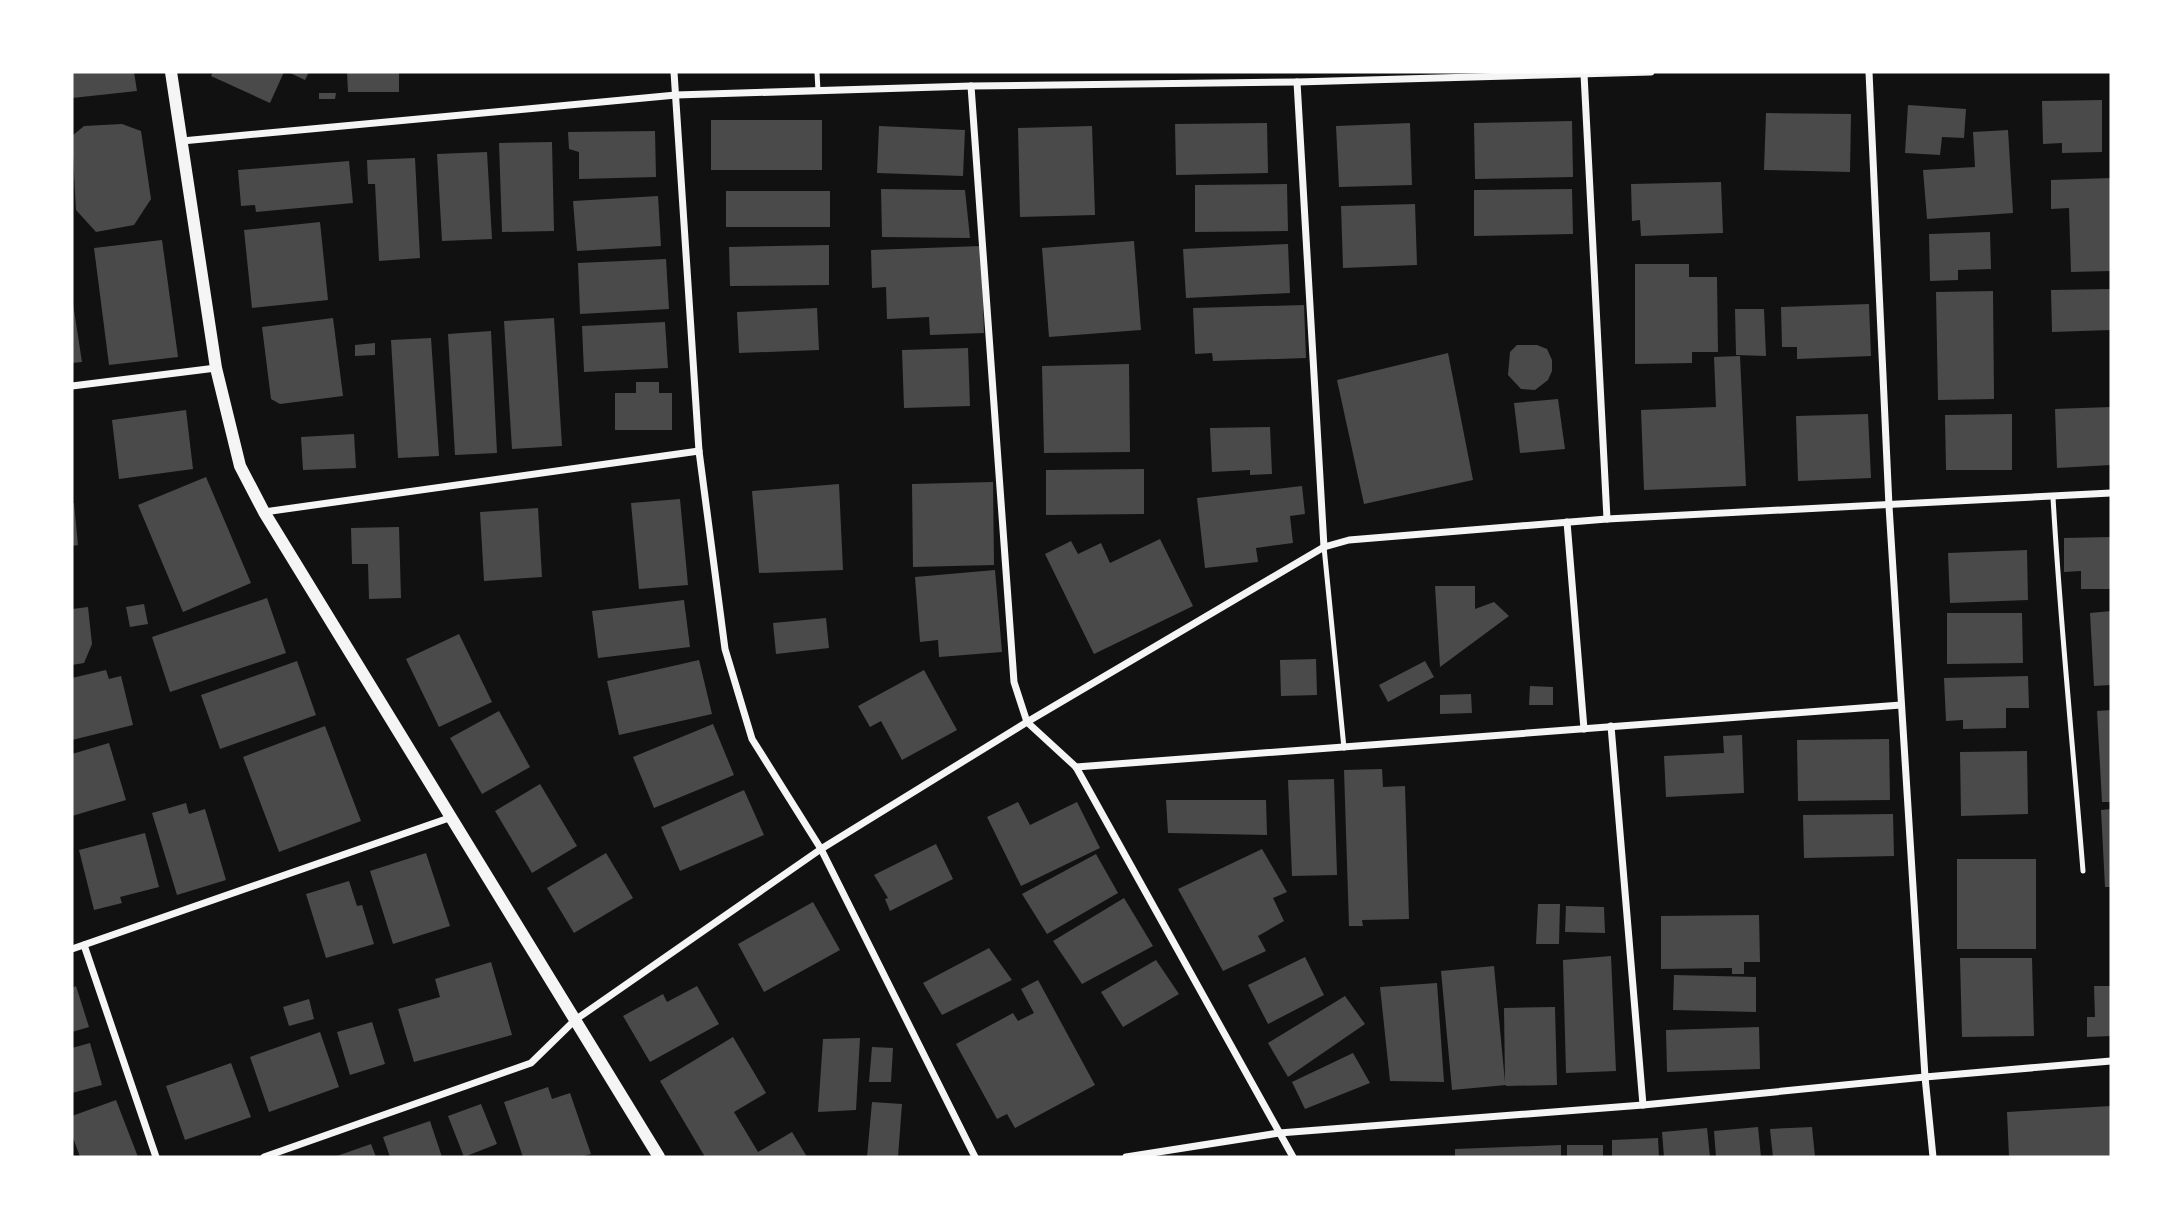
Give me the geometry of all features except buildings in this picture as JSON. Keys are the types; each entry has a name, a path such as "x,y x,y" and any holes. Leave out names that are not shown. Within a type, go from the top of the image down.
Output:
{"street":[{"path":"171,72 216,368 240,466 264,512 449,818 659,1157"},
{"path":"674,72 699,451 725,649 752,739 821,849 975,1157"},
{"path":"182,141 676,95 1651,72"},
{"path":"1869,72 1889,506 1925,1077 1933,1157"},
{"path":"1584,75 1608,519"},
{"path":"1297,82 1324,547"},
{"path":"971,86 1014,682 1027,722 1076,767 1293,1157"},
{"path":"72,386 216,368"},
{"path":"264,512 699,451"},
{"path":"264,1157 531,1063 575,1020 821,849 1027,722 1324,547 1349,540 1608,519 2111,493"},
{"path":"1567,522 1584,729"},
{"path":"1076,767 1901,705"},
{"path":"1611,726 1643,1105"},
{"path":"72,949 449,818"},
{"path":"84,945 156,1157"},
{"path":"1126,1157 1279,1133 1643,1105 2111,1061"}],"lane":[{"path":"817,72 818,91"},
{"path":"2053,497 2058,592 2083,871"},
{"path":"1324,547 1344,748"}]}
